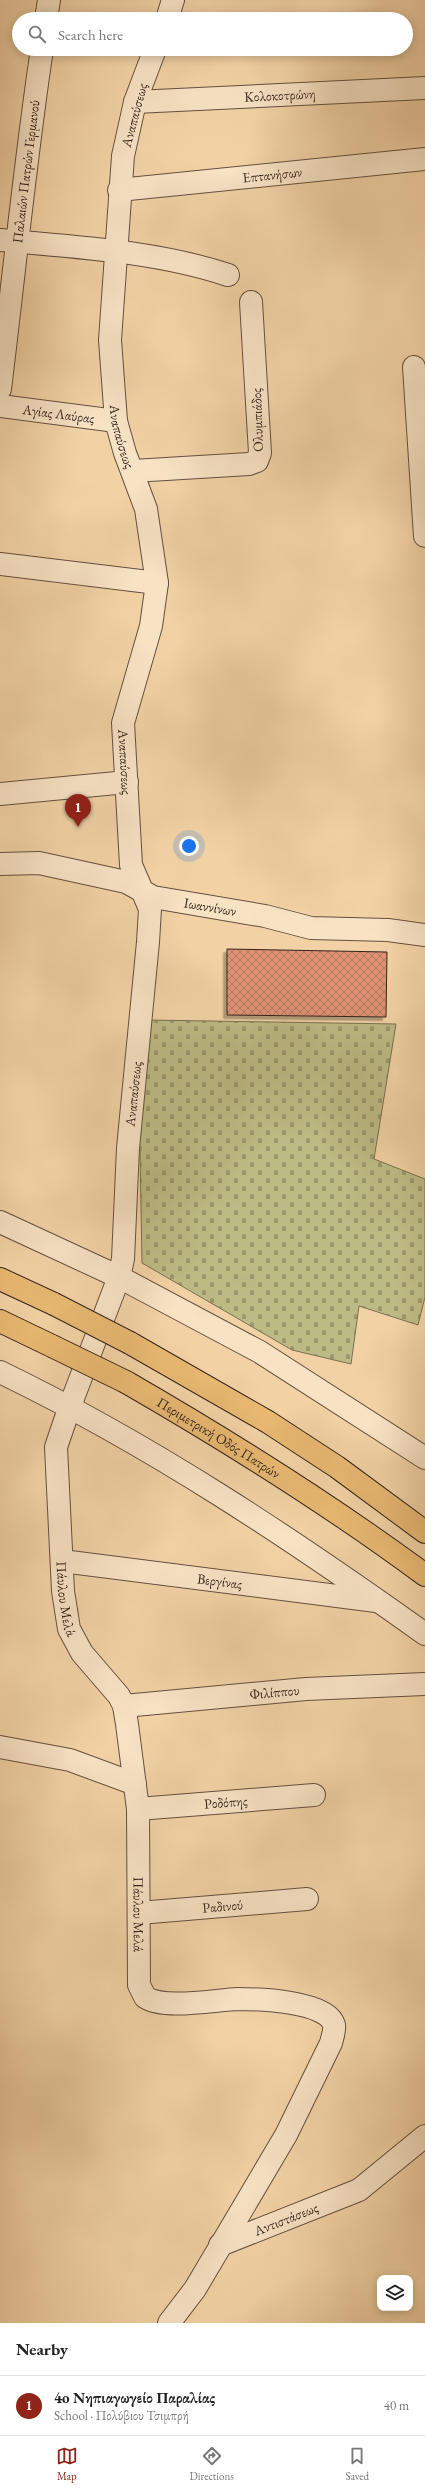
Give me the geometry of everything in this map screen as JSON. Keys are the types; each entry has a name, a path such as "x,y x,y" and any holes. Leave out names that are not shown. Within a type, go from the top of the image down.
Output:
{"highway":[{"path":"0,1279 54,1304 130,1343 268,1422 337,1467 425,1532"},
{"name":"Περιμετρική Οδός Πατρών","path":"0,1321 126,1382 268,1465 366,1532 425,1575"}],"street":[{"path":"47,12 49,0"},
{"path":"169,12 173,0"},
{"name":"Παλαιών Πατρών Γερμανού","path":"0,389 9,241 27,148 41,56"},
{"name":"Αναπαύσεως","path":"70,1406 119,1278 123,1259 128,1148 148,942 150,909 131,865 123,724 151,626 157,583 146,509 116,421 110,340 117,252 119,190 123,156 135,102 153,56"},
{"name":"Κολοκοτρώνη","path":"135,102 425,88"},
{"name":"Επτανήσων","path":"119,190 425,159"},
{"path":"9,241 117,252 199,265 228,275"},
{"name":"Ολυμπιάδος","path":"133,471 249,464 257,461 260,453 251,302"},
{"path":"414,367 424,476 425,536"},
{"name":"Αγίας Λαύρας","path":"0,406 116,421"},
{"path":"0,564 157,583"},
{"path":"0,794 127,782"},
{"name":"Ιωαννίνων","path":"0,864 38,863 126,882 153,897 264,916 311,928 388,930 425,935"},
{"path":"0,1222 119,1278 260,1352 425,1458"},
{"path":"0,1372 70,1406 264,1522 425,1634"},
{"name":"Πάυλου Μελά","path":"70,1406 56,1447 64,1598 69,1629 74,1642 112,1686 124,1706 138,1809 139,1986 145,1997 150,2001 160,2003 239,1999 305,2006 324,2013 334,2025 331,2043 286,2135 220,2245"},
{"name":"Βεργίνας","path":"62,1561 378,1601"},
{"name":"Φιλίππου","path":"124,1706 306,1689 425,1684"},
{"path":"0,1747 70,1760 135,1784"},
{"name":"Ροδόπης","path":"138,1809 314,1795"},
{"name":"Ραδινού","path":"139,1913 307,1899"},
{"name":"Αντιστάσεως","path":"220,2245 359,2190 425,2136"},
{"path":"169,2323 195,2289 220,2245"}],"green space":[{"path":"147,1020 396,1024 374,1159 425,1179 425,1297 418,1325 359,1306 351,1364 292,1350 142,1263 140,1150 135,1149"}],"building":[{"path":"227,949 387,952 386,1017 227,1015"}],"place":[{"name":"4o Νηπιαγωγείο Παραλίας","path":"78,827"}]}
